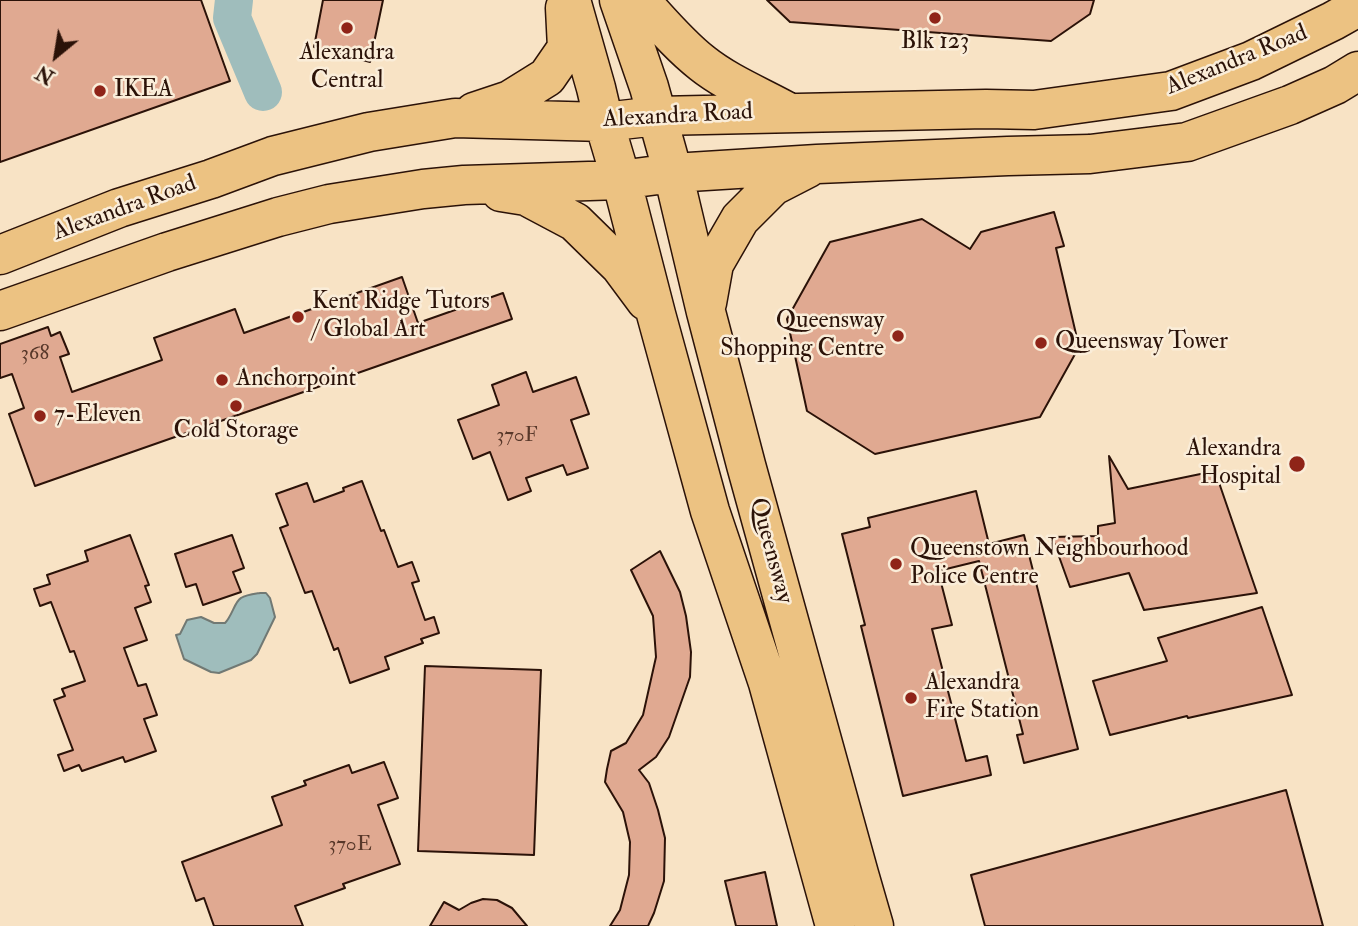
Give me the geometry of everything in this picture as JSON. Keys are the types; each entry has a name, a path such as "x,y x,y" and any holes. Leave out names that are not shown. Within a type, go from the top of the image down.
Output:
{"main road":[{"path":"455,118 510,100 547,77 567,48 565,0"},
{"name":"Queensway","path":"571,0 710,511 768,683 835,926"},
{"name":"Queensway","path":"619,0 649,87 673,173 750,481 874,926"},
{"path":"640,0 702,63 790,113"},
{"name":"Alexandra Road","path":"0,255 119,208 274,156 369,132 455,118 604,122 656,116 1034,110 1171,91 1251,61 1333,22 1358,7"},
{"path":"0,311 167,252 329,204 464,185 620,180 673,173 817,164 1090,154 1187,142 1290,105 1335,85 1358,71"},
{"path":"289,153 314,159 329,171 329,204"},
{"path":"706,312 714,264 740,219 773,186 817,164"},
{"path":"464,185 526,196 575,222 620,266 656,314"}],"water":[{"path":"266,593 270,598 275,617 257,654 251,660 219,673 184,659 176,635 180,634 187,620 201,617 214,623 225,623 239,600"}],"building":[{"name":"IKEA","path":"0,0 201,0 230,81 0,162"},
{"name":"Alexandra Central","path":"323,0 383,0 370,62 314,47"},
{"name":"Blk 123","path":"767,0 1094,0 1090,14 1051,41 790,22"},
{"name":"Queensway Shopping Centre","path":"1054,212 1064,246 1056,248 1079,347 1040,417 875,454 807,411 787,319 830,242 922,219 970,249 981,232"},
{"name":"Anchorpoint","path":"402,277 418,323 503,293 512,319 35,486 9,414 24,408 12,374 0,378 0,344 48,327 51,336 60,332 69,354 60,357 72,392 162,360 154,338 235,309 244,333"},
{"path":"526,372 533,392 576,377 589,414 571,420 588,468 567,475 563,465 526,478 531,491 508,500 490,452 473,459 458,420 499,405 492,385"},
{"path":"1109,456 1128,489 1215,471 1257,593 1144,610 1129,573 1070,587 1052,537 1098,536 1098,526 1115,523"},
{"path":"362,481 398,567 412,562 419,581 412,583 425,620 434,617 439,633 421,639 423,643 385,657 389,669 350,683 338,648 334,650 312,591 305,593 280,528 288,525 276,494 307,483 314,502"},
{"path":"976,491 989,544 1024,535 1078,749 1024,763 1017,735 1023,734 979,561 938,571 952,625 932,629 966,761 987,756 991,775 903,796 861,626 865,625 842,534 870,527 868,518"},
{"path":"130,535 149,585 145,586 151,602 135,608 147,640 124,648 138,686 146,684 157,715 144,719 156,751 125,762 123,757 82,771 79,765 64,771 58,755 73,750 54,700 65,696 62,689 85,681 74,651 70,652 51,602 40,606 34,589 50,584 47,575 88,561 85,551"},
{"path":"232,535 244,568 233,572 241,592 203,605 196,584 186,587 175,554"},
{"path":"660,551 680,592 691,652 690,677 669,737 656,757 639,770 649,783 665,838 664,881 648,926 610,926 620,910 629,875 630,842 623,812 605,782 607,769 611,751 626,743 643,715 656,657 653,616 631,570"},
{"path":"1262,607 1292,695 1110,735 1093,681 1167,661 1158,638"},
{"path":"425,666 541,670 534,855 418,851"},
{"path":"384,762 398,798 378,805 400,864 343,884 345,888 295,906 303,926 214,926 204,898 196,901 182,862 282,825 272,797 306,785 304,781 349,765 352,773"},
{"path":"1286,790 1323,926 985,926 971,875"},
{"path":"765,872 777,926 736,926 725,881"},
{"path":"483,899 497,900 512,908 527,926 430,926 444,902 459,910"}],"waterway":[{"path":"234,0 232,18 263,92"}],"place":[{"name":"Blk 123","path":"935,18"},
{"name":"Alexandra Central","path":"347,28"},
{"name":"IKEA","path":"100,91"},
{"name":"Kent Ridge Tutors / Global Art","path":"298,317"},
{"name":"Queensway Shopping Centre","path":"898,336"},
{"name":"Queensway Tower","path":"1041,343"},
{"name":"Anchorpoint","path":"222,380"},
{"name":"Cold Storage","path":"236,406"},
{"name":"7-Eleven","path":"40,416"},
{"name":"Alexandra Hospital","path":"1297,464"},
{"name":"Queenstown Neighbourhood Police Centre","path":"896,564"},
{"name":"Alexandra Fire Station","path":"911,698"}]}
